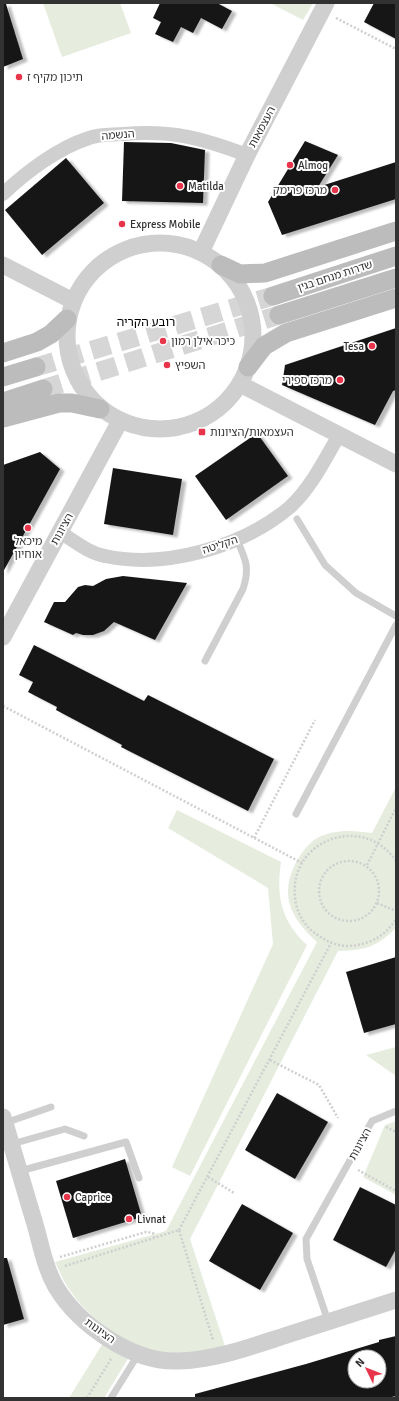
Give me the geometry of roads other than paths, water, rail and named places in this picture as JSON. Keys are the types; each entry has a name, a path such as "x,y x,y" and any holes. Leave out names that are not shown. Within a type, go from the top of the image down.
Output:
{"main road":[{"path":"221,265 240,274 265,273 396,231"},
{"name":"שדרות מנחם בגין","path":"273,296 396,256"},
{"name":"שדרות מנחם בגין","path":"279,315 396,278"},
{"path":"244,376 264,346 286,333 396,298"},
{"path":"3,353 37,342 51,334 67,319"},
{"path":"3,377 36,366"},
{"path":"3,402 43,389"},
{"path":"3,418 59,403 72,402 100,409"}],"street":[{"name":"העצמאות","path":"201,252 247,155 324,7"},
{"name":"הנשמה","path":"3,194 17,181 59,153 90,138 141,132 175,134 207,140 247,155"},
{"path":"156,242 186,246 201,252 221,265 244,294 250,312 253,330 252,349 244,376 229,399 215,411 200,420 183,427 165,430 146,429 120,421 100,409 82,388 72,369 66,342 67,319 73,301 89,275 113,255 126,248 156,242"},
{"path":"3,265 73,301"},
{"path":"244,376 339,435 396,464"},
{"name":"הציונות","path":"3,637 120,421"},
{"name":"הקליטה","path":"60,532 90,550 104,556 135,560 165,558 205,551 237,540 264,525 290,506 316,474 339,435"},
{"name":"הציונות","path":"4,1120 47,1266 56,1286 71,1307 109,1340 139,1353 156,1358 177,1361 218,1355 244,1349 396,1300"}],"lane":[{"path":"298,519 325,565 356,593 396,616"},
{"path":"205,661 243,589 247,577 248,569 245,557 237,540"},
{"path":"296,814 396,625"},
{"path":"4,1120 51,1107"},
{"name":"הציונות","path":"328,1322 307,1259 306,1239 372,1121 396,1111"},
{"path":"12,1144 65,1129 84,1136"},
{"path":"20,1171 126,1142 138,1178"},
{"path":"111,1398 139,1353"}],"tunnel":[{"path":"36,367 273,296"},
{"path":"43,389 279,315"}],"place":[{"name":"תיכון מקיף ז","path":"19,77"},
{"name":"Almog","path":"290,165"},
{"name":"Matilda","path":"180,186"},
{"name":"מרכז פרימק","path":"335,190"},
{"name":"Express Mobile","path":"122,224"},
{"name":"כיכר אילן רמון","path":"163,341"},
{"name":"Tesa","path":"372,346"},
{"name":"השפיץ","path":"167,365"},
{"name":"מרכז ספירי","path":"340,380"},
{"name":"העצמאות/הציונות","path":"202,432"},
{"name":"מיכאל אוחיון","path":"28,528"},
{"name":"Caprice","path":"67,1197"},
{"name":"Livnat","path":"129,1219"}],"district":[{"name":"רובע הקריה","path":"146,322"}]}
